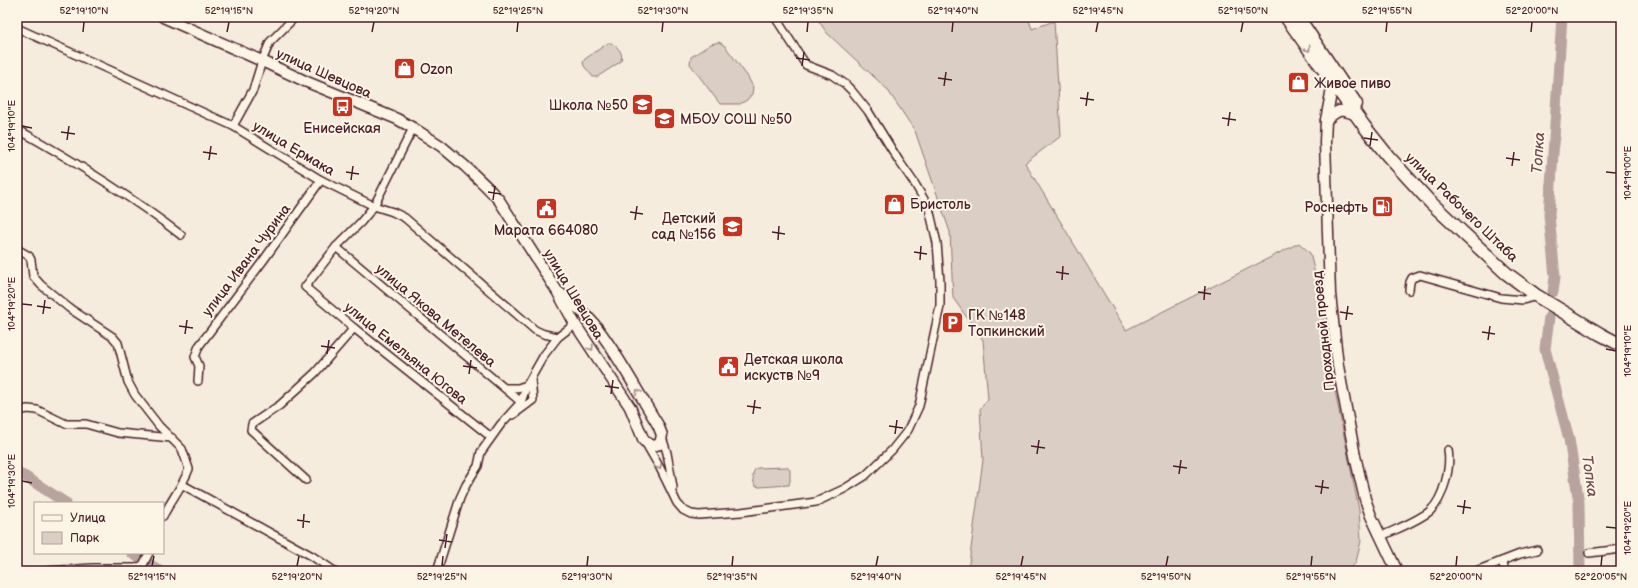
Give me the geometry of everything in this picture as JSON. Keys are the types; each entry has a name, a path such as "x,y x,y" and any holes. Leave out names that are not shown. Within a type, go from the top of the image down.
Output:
{"main road":[{"name":"улица Шевцова","path":"163,17 306,82 398,119 441,146 486,186 498,200 557,290 575,324 630,407 644,442"},
{"name":"улица Рабочего Штаба","path":"1286,17 1354,114 1388,156 1430,202 1506,273 1537,296 1621,345"},
{"name":"улица Рабочего Штаба","path":"1298,17 1358,107 1392,149 1434,195 1510,266 1541,289 1605,328 1621,336"},
{"name":"Проходной проезд","path":"1336,72 1326,120 1325,142 1330,294 1338,366 1355,456 1365,499 1380,537 1397,571"},
{"path":"1333,84 1339,85 1346,89"},
{"path":"1326,120 1337,111 1345,110 1354,114"},
{"path":"557,290 594,324 658,425 662,435 660,444 653,446 644,442"}],"street":[{"path":"233,126 253,90 270,42 295,17"},
{"name":"улица Шевцова","path":"644,442 673,493 677,503 683,510 691,514 713,515 816,502 844,489 865,476 892,450 908,430 919,406 940,306 940,281 934,230 929,208 868,111 852,91 832,75 806,64 775,17"},
{"name":"улица Ермака","path":"17,28 233,126 321,180 374,206 393,212 405,218 535,330 544,334 558,337"},
{"path":"336,247 361,222 374,206 414,128"},
{"path":"17,129 77,163 152,213 181,235"},
{"name":"улица Ивана Чурина","path":"198,381 198,366 195,357 199,346 263,261 321,180"},
{"name":"улица Емельяна Югова","path":"336,247 305,287 491,437"},
{"name":"улица Якова Метелева","path":"336,247 521,402"},
{"path":"17,249 29,256 33,276 41,285 69,308 118,343 128,382 135,395 159,426 182,449 189,469 183,485 170,502 164,514"},
{"path":"1410,290 1410,282 1412,278 1420,275 1501,298 1523,300 1537,296"},
{"path":"437,571 460,498 466,484 478,466 482,452 501,424 521,402 529,382 544,355 558,337 575,324"},
{"path":"306,480 252,430 252,424 280,405 315,373 354,328"},
{"path":"505,388 518,388 529,382"},
{"path":"501,424 533,400 529,382"},
{"path":"17,411 28,409 37,410 66,424 86,424 118,433 172,438"},
{"path":"662,435 667,453 673,493"},
{"path":"1380,537 1422,516 1434,505 1445,480 1448,466 1448,450"},
{"path":"183,485 312,556 334,571"},
{"path":"1588,553 1621,549"},
{"path":"1476,571 1520,554 1537,550"},
{"path":"46,571 93,568 136,568 143,565 148,554"},
{"path":"1502,561 1505,571"}],"green space":[{"path":"816,17 1028,17 1032,29 1054,21 1061,136 1025,163 1126,330 1299,243 1310,253 1319,290 1331,371 1359,510 1361,541 1356,562 1349,571 968,571 983,460 980,409 988,399 983,340 953,298 950,232 915,131 887,89 827,33"},
{"path":"719,42 725,46 748,77 753,87 752,94 747,100 740,104 720,104 690,64 691,57 711,44"},
{"path":"608,43 611,43 618,49 622,56 620,62 597,77 593,77 584,66 583,62"},
{"path":"787,467 790,470 789,485 755,486 753,473 755,469"}],"waterway":[{"name":"Топка","path":"1553,292 1555,277 1549,215 1562,17"},
{"name":"Топка","path":"1549,317 1545,349 1569,439 1579,503 1580,571"},
{"path":"17,473 26,477 64,502"},
{"path":"134,554 160,571"}],"place":[{"name":"Ozon","path":"405,69"},
{"name":"Живое пиво","path":"1299,83"},
{"name":"Школа №50","path":"643,105"},
{"name":"Енисейская","path":"342,106"},
{"name":"МБОУ СОШ №50","path":"665,119"},
{"name":"Бристоль","path":"894,204"},
{"name":"Роснефть","path":"1383,207"},
{"name":"Марата 664080","path":"546,208"},
{"name":"Детский сад №156","path":"732,226"},
{"name":"ГК №148 Топкинский","path":"952,323"},
{"name":"Детская школа искуств №9","path":"728,367"}]}
